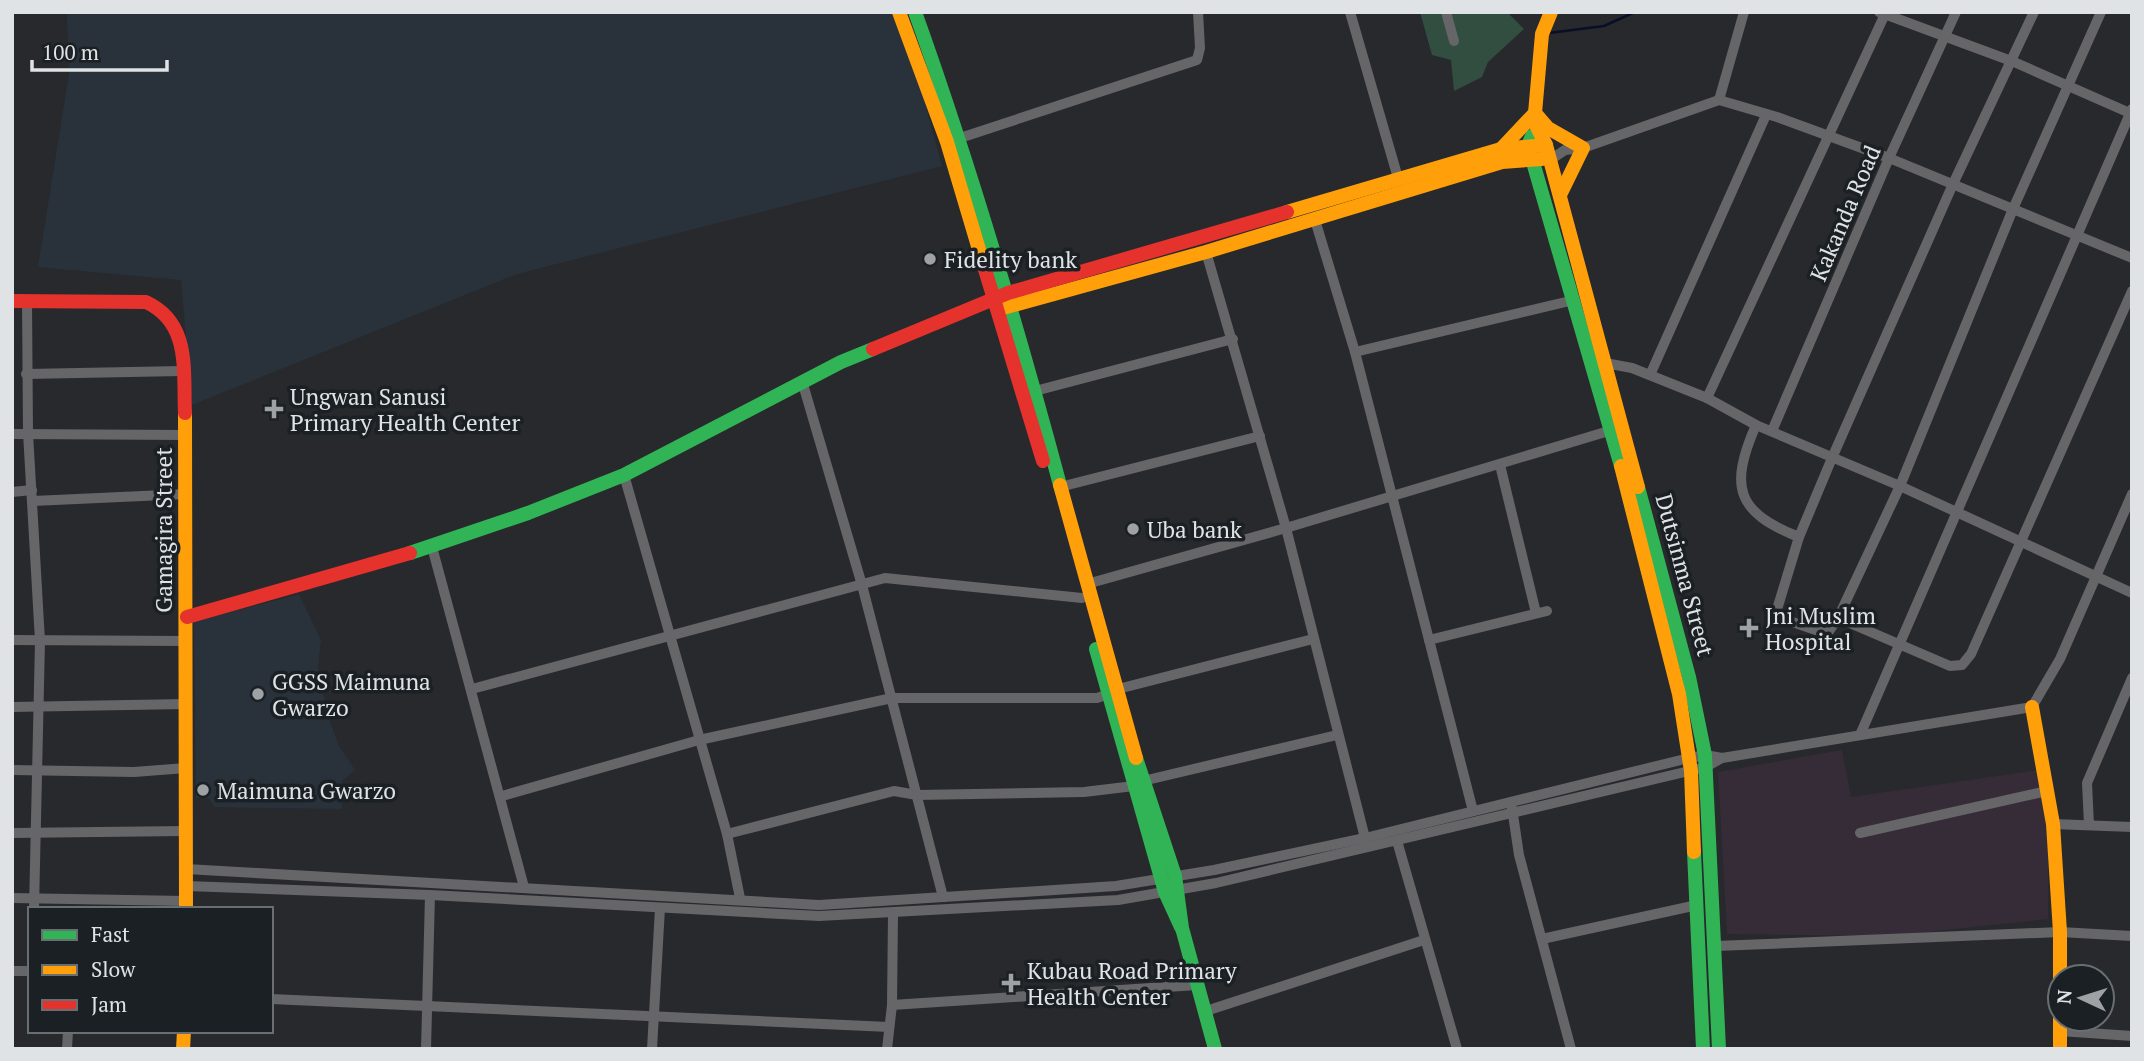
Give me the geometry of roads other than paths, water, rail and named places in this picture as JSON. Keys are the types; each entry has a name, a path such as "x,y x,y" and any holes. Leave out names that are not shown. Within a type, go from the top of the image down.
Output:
{"street":[{"path":"899,12 1035,391 1084,591"},
{"path":"915,12 960,138 1003,302 1215,1049"},
{"path":"960,138 1198,60 1198,12"},
{"path":"1350,12 1398,178"},
{"path":"1446,12 1454,40"},
{"path":"1531,152 1542,34 1551,12"},
{"path":"1719,100 1744,12"},
{"name":"Kakanda Road","path":"1772,430 1889,158 1956,12"},
{"path":"2035,12 2014,62 1953,184 1832,458 1799,537 1775,617 1827,634 1838,618 1900,486 2013,209 2101,12"},
{"path":"1707,398 1884,13 2014,62 2131,112 2075,234 1860,735"},
{"path":"1003,302 1398,178 1502,155 1531,152 1546,145 1564,150 1583,148 1719,100 1829,135 2132,258"},
{"path":"1650,375 1766,115"},
{"path":"1536,119 1583,148"},
{"path":"187,617 432,547 624,475 698,439 802,382 868,351 974,310 1206,253 1315,220 1502,155 1536,119"},
{"name":"Dutsinma Street","path":"1536,119 1561,193 1689,677 1706,761 1719,1049"},
{"path":"1561,193 1583,148"},
{"path":"1531,152 1550,160 1564,150"},
{"name":"Dutsinma Street","path":"1531,152 1612,430 1679,694 1690,764 1703,1049"},
{"path":"1502,155 1539,179"},
{"path":"1315,220 1355,352 1473,811"},
{"path":"1206,253 1286,528 1365,838"},
{"path":"1838,618 1950,666 1962,665 1971,654 2132,291"},
{"path":"20,300 40,640 38,833 34,903"},
{"name":"Gamagira Street","path":"20,300 146,302 161,309 182,339 186,435 186,905"},
{"path":"1355,352 1574,300"},
{"path":"1035,391 1233,339"},
{"path":"1605,363 1632,368 1707,398 1756,425 1900,486 2132,593"},
{"path":"26,374 182,371"},
{"path":"802,382 862,584 943,897"},
{"path":"1756,425 1746,448 1741,476 1745,502 1760,519 1799,537"},
{"path":"472,689 668,634 885,578 1084,591 1612,430"},
{"path":"12,435 186,435"},
{"path":"1060,487 1260,436"},
{"path":"1429,640 1542,612 1500,465"},
{"path":"624,475 727,834 740,898"},
{"path":"12,492 32,490"},
{"path":"33,501 186,494"},
{"path":"2060,963 2053,824 2032,707 2060,659 2132,494"},
{"path":"432,547 502,796 524,887"},
{"path":"502,796 699,740 892,698 1097,698 1113,691 1313,639"},
{"path":"12,640 185,640"},
{"path":"2089,825 2087,783 2132,678"},
{"path":"12,708 186,704"},
{"path":"186,886 430,895 818,916 1118,900 1170,884 1473,811 1690,764 2032,707"},
{"path":"727,834 894,791 917,795 1084,792 1139,784 1337,735"},
{"path":"186,869 740,898 819,905 1170,884 1397,841 1513,813 1690,764"},
{"path":"12,770 134,772 186,768"},
{"path":"1860,833 2047,791"},
{"path":"1512,802 1514,832 1570,1049"},
{"path":"2053,824 2132,827"},
{"path":"12,833 186,831"},
{"path":"1397,841 1457,1049"},
{"path":"601,904 602,891"},
{"path":"426,1049 430,895"},
{"path":"12,898 34,903 186,905"},
{"path":"1542,939 1697,905"},
{"path":"652,1049 660,908"},
{"path":"887,1049 892,1005 893,914"},
{"path":"1716,946 2060,932 2132,936"},
{"path":"1206,1011 1424,940"},
{"path":"892,1005 1198,985"},
{"path":"273,999 889,1027"},
{"path":"2089,1033 2132,1036"}],"waterway":[{"path":"1549,33 1604,26 1635,12"}],"place":[{"name":"Fidelity bank","path":"930,259"},
{"name":"Ungwan Sanusi Primary Health Center","path":"274,409"},
{"name":"Uba bank","path":"1133,529"},
{"name":"Jni Muslim Hospital","path":"1749,628"},
{"name":"GGSS Maimuna Gwarzo","path":"258,694"},
{"name":"Maimuna Gwarzo","path":"203,790"},
{"name":"Kubau Road Primary Health Center","path":"1011,983"}]}
